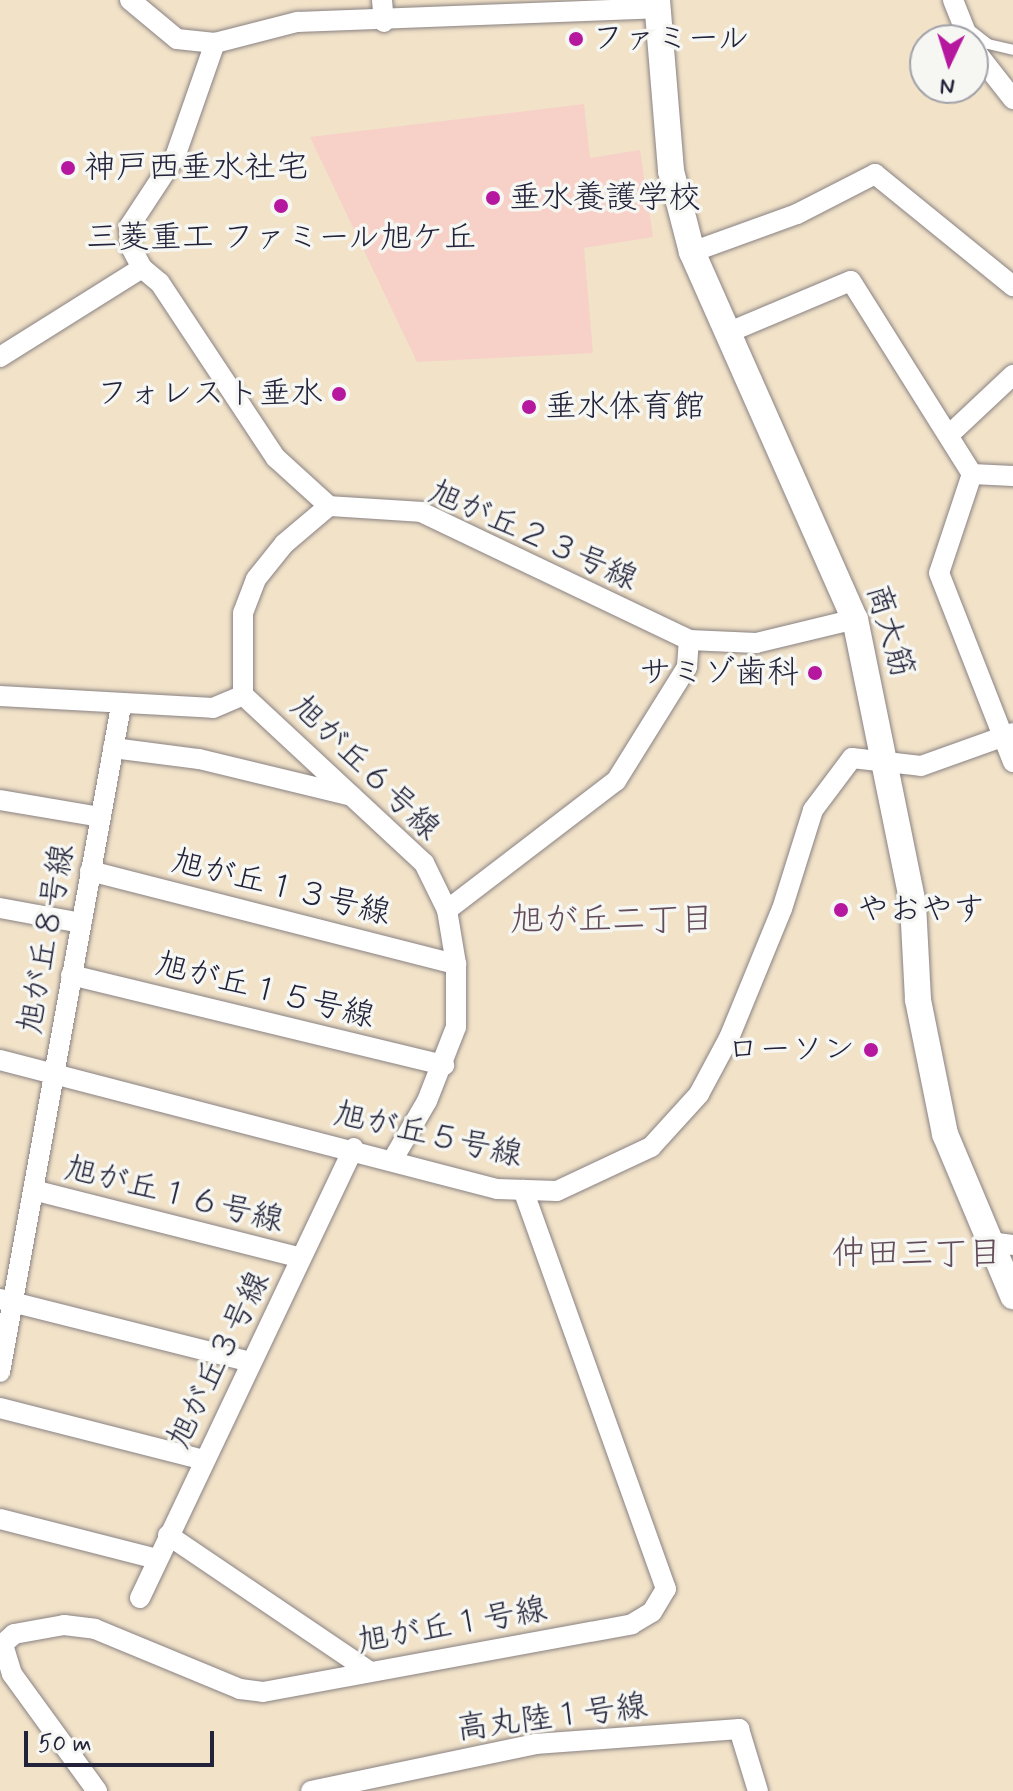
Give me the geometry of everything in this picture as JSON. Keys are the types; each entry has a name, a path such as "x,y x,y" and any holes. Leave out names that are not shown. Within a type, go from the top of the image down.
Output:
{"street":[{"path":"130,0 177,39 215,43 297,22 384,22 657,4"},
{"path":"382,0 384,22"},
{"name":"商大筋","path":"657,4 671,171 692,252 855,619 887,761 913,904 918,1000 945,1134 1002,1244 1013,1296"},
{"path":"0,696 121,706 213,708 243,695 243,613 256,579 284,544 329,506 276,458 160,283 142,268 130,245 129,227 175,157 215,43"},
{"path":"989,68 1013,99"},
{"path":"692,252 797,214 875,174 1013,286"},
{"path":"0,357 142,268"},
{"path":"727,333 851,281 972,474 939,573 1008,735 1013,762"},
{"path":"949,435 1013,375"},
{"path":"972,474 1013,476"},
{"name":"旭が丘２３号線","path":"329,506 421,512 689,640"},
{"path":"447,910 616,781 687,667 689,640 756,643 855,619"},
{"name":"旭が丘６号線","path":"243,695 424,863 447,910 456,964 456,1027 444,1065 392,1161"},
{"name":"旭が丘８号線","path":"0,1372 6,1300 33,1190 121,706"},
{"path":"887,761 921,766 1008,735"},
{"path":"113,748 199,759 356,797"},
{"name":"旭が丘５号線","path":"0,1060 354,1148 497,1189 557,1191 651,1147 699,1094 729,1038 782,909 813,810 852,758 887,761"},
{"path":"0,800 100,817"},
{"name":"旭が丘１３号線","path":"90,871 456,964"},
{"path":"0,908 81,923"},
{"name":"旭が丘１５号線","path":"71,975 444,1065"},
{"name":"旭が丘３号線","path":"140,1598 354,1148"},
{"name":"旭が丘１６号線","path":"33,1190 301,1258"},
{"name":"旭が丘１号線","path":"97,1791 12,1674 3,1644 14,1634 64,1625 95,1629 240,1689 263,1692 632,1624 652,1612 666,1589 523,1190"},
{"path":"6,1300 251,1362"},
{"path":"0,1408 204,1460"},
{"path":"0,1519 157,1559"},
{"path":"168,1535 370,1672"},
{"name":"高丸陸１号線","path":"311,1791 535,1744 739,1729 758,1791"}],"lane":[{"path":"956,10 988,44 1013,50"}],"shaded area":[{"name":"垂水養護学校","path":"584,104 590,158 640,150 653,237 584,248 593,353 417,362 310,137"}],"place":[{"name":"ファミール","path":"576,39"},
{"name":"神戸西垂水社宅","path":"68,168"},
{"name":"垂水養護学校","path":"493,198"},
{"name":"三菱重工 ファミール旭ケ丘","path":"281,206"},
{"name":"フォレスト垂水","path":"339,394"},
{"name":"垂水体育館","path":"529,407"},
{"name":"サミゾ歯科","path":"815,673"},
{"name":"やおやす","path":"841,910"},
{"name":"ローソン","path":"871,1050"}],"district":[{"name":"旭が丘二丁目","path":"612,921"},
{"name":"仲田三丁目","path":"917,1255"}]}
